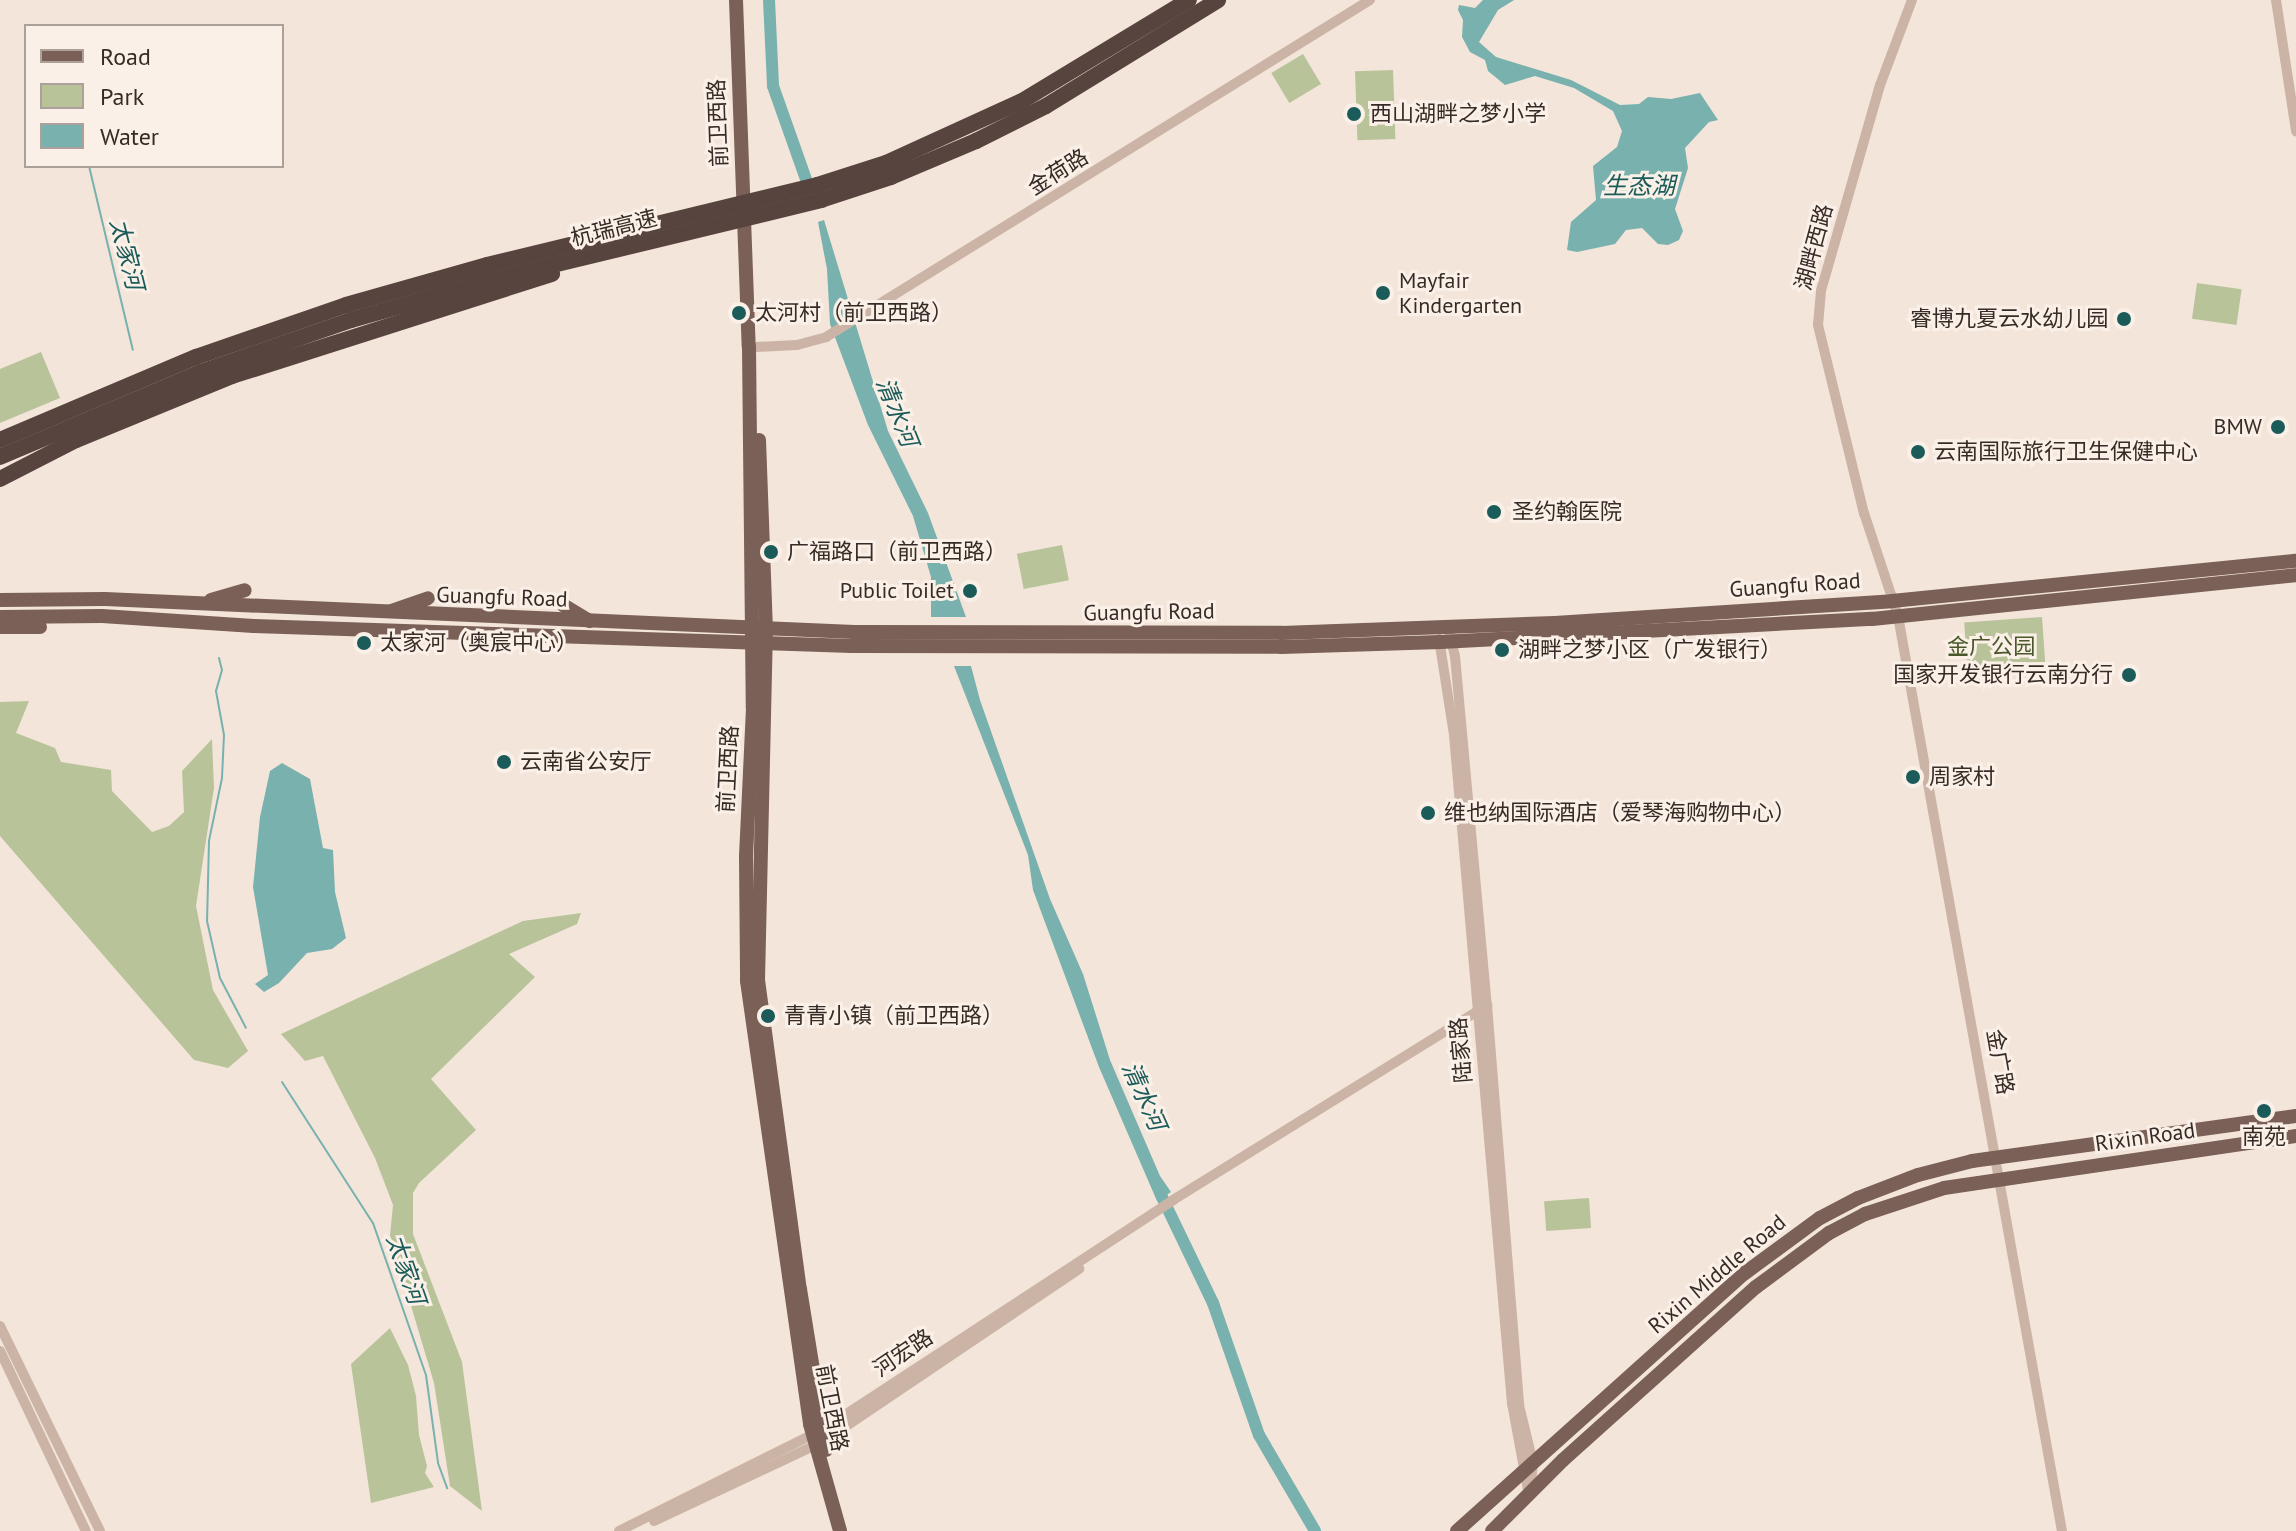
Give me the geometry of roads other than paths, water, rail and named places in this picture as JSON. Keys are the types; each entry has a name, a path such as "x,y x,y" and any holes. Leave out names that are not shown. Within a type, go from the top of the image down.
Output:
{"highway":[{"name":"杭瑞高速","path":"0,440 184,362 346,305 476,268 806,188 876,166 1014,106 1189,0"},
{"name":"杭瑞高速","path":"0,457 153,391 279,343 422,298 821,200 930,162 1063,96 1218,0"},
{"path":"0,479 138,413 270,362 515,288 606,252"}],"main road":[{"name":"前卫西路","path":"736,0 759,634"},
{"name":"前卫西路","path":"743,0 756,347 759,634 747,981 788,1287 840,1531"},
{"name":"Guangfu Road","path":"0,617 127,617 254,626 759,634 1099,635 1555,623 1892,601 2296,561"},
{"name":"Guangfu Road","path":"0,600 105,599 1085,649 1446,642 1898,616 2296,575"},
{"path":"196,604 245,590"},
{"path":"383,613 428,598"},
{"path":"563,605 593,623"},
{"path":"77,626 127,617"},
{"path":"254,626 310,636"},
{"path":"0,627 40,627"},
{"name":"Rixin Middle Road","path":"1457,1531 1745,1273 1820,1218 1866,1194 1946,1167 2296,1116"},
{"path":"2257,1122 2250,1133 2259,1141"},
{"path":"1999,1180 2013,1171 2229,1140 2257,1122"},
{"name":"Rixin Road","path":"1999,1180 2296,1136"},
{"path":"1874,1210 1906,1187 1989,1167 1996,1158"},
{"name":"Rixin Middle Road","path":"1492,1531 1563,1460 1756,1287 1829,1233 1874,1210 1944,1188 1999,1180"},
{"path":"1866,1194 1879,1202 1874,1210"},
{"name":"前卫西路","path":"819,1438 849,1531"}],"street":[{"name":"金荷路","path":"756,347 797,345 826,337 1370,0"},
{"name":"湖畔西路","path":"1892,601 1864,513 1818,325 1821,291 1880,85 1912,0"},
{"path":"2276,0 2296,131"},
{"name":"金广路","path":"1892,601 1898,616 2062,1531"},
{"name":"陆家路","path":"1431,626 1446,642"},
{"name":"陆家路","path":"1447,626 1454,735 1519,1405 1528,1468"},
{"name":"河宏路","path":"633,1531 819,1438 1175,1203 1483,1011"},
{"path":"0,1326 86,1531"},
{"path":"0,1351 25,1390 100,1531"},
{"name":"河宏路","path":"619,1531 819,1438"},
{"path":"1528,1468 1529,1496"}],"water":[{"name":"生态湖","path":"1483,0 1514,0 1498,10 1479,42 1496,57 1571,80 1620,105 1639,104 1648,97 1671,99 1700,93 1718,120 1709,122 1685,148 1688,168 1675,209 1683,231 1679,240 1668,245 1658,244 1642,228 1626,230 1615,244 1577,252 1567,250 1571,222 1596,200 1593,166 1617,147 1622,131 1613,111 1574,88 1535,76 1505,85 1488,71 1485,60 1470,52 1462,37 1463,20 1458,10 1459,5 1475,8"},
{"path":"824,220 888,431 928,513 966,617 931,617 931,577 913,516 868,425 830,324 827,269 818,222"},
{"path":"954,666 971,666 1050,899 1083,974 1110,1060 1160,1176 1171,1192 1157,1201 1099,1067 1033,890 1028,855"},
{"path":"282,763 310,779 323,848 333,850 335,892 346,938 332,949 307,953 279,983 264,992 255,984 268,975 253,887 260,817 270,771"}],"waterway":[{"name":"清水河","path":"769,0 773,86 807,182"},
{"name":"太家河","path":"89,168 133,350"},
{"name":"太家河","path":"219,658 222,670 216,691 224,735 222,778 209,841 207,921 220,978 246,1028"},
{"name":"太家河","path":"282,1082 373,1223 426,1375 438,1463 447,1488"},
{"name":"清水河","path":"1162,1197 1213,1303 1259,1435 1315,1531"}],"place":[{"name":"西山湖畔之梦小学","path":"1354,114"},
{"name":"Mayfair Kindergarten","path":"1383,293"},
{"name":"太河村（前卫西路）","path":"739,313"},
{"name":"睿博九夏云水幼儿园","path":"2124,319"},
{"name":"BMW","path":"2278,427"},
{"name":"云南国际旅行卫生保健中心","path":"1918,452"},
{"name":"圣约翰医院","path":"1494,512"},
{"name":"广福路口（前卫西路）","path":"771,552"},
{"name":"Public Toilet","path":"970,591"},
{"name":"太家河（奥宸中心）","path":"364,643"},
{"name":"湖畔之梦小区（广发银行）","path":"1502,650"},
{"name":"国家开发银行云南分行","path":"2129,675"},
{"name":"云南省公安厅","path":"504,762"},
{"name":"周家村","path":"1913,777"},
{"name":"维也纳国际酒店（爱琴海购物中心）","path":"1428,813"},
{"name":"青青小镇（前卫西路）","path":"768,1016"},
{"name":"南苑","path":"2264,1111"}],"park label":[{"name":"金广公园","path":"1991,647"}]}
